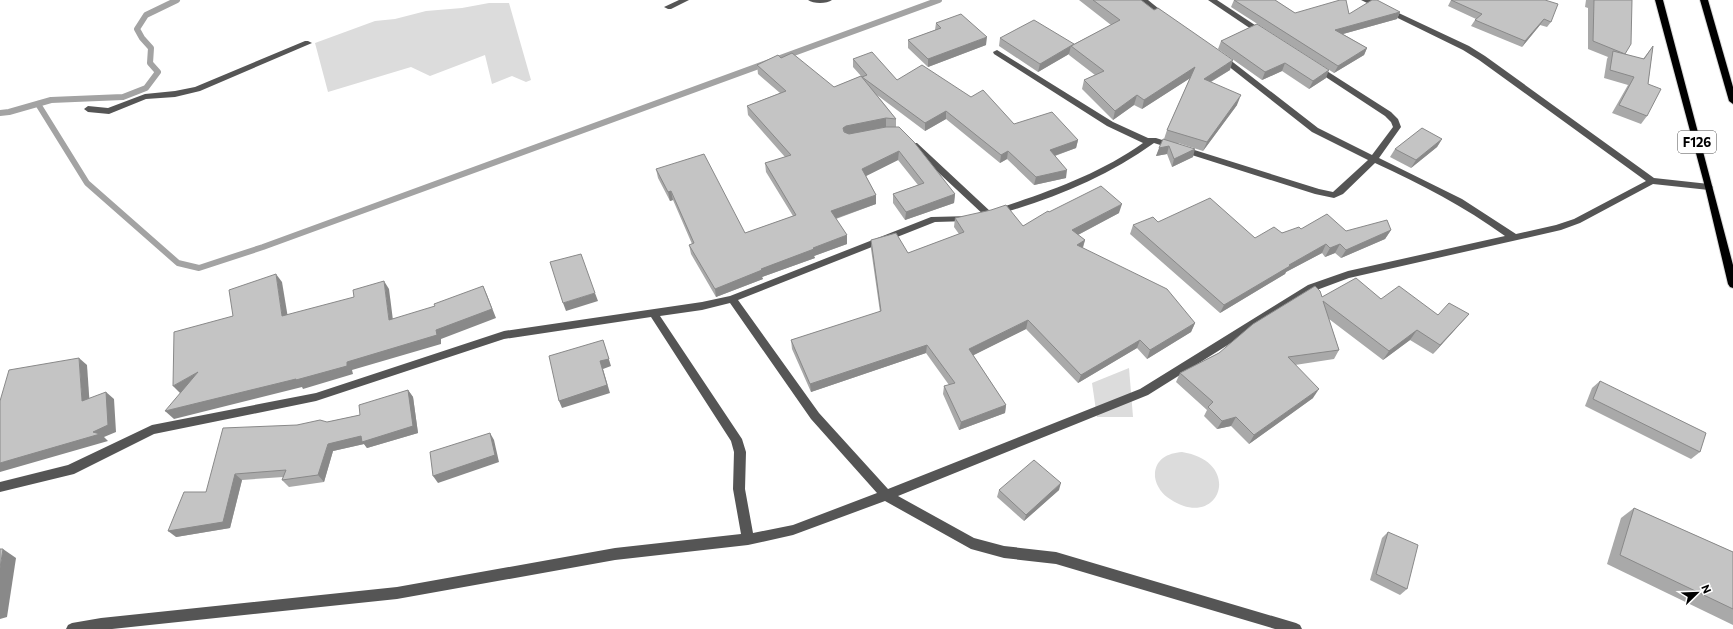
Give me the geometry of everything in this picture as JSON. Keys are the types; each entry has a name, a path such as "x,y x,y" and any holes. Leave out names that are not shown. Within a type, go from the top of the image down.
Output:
{"main road":[{"name":"F126","path":"1659,0 1709,187 1733,284"},
{"path":"1704,0 1733,101"}],"street":[{"path":"668,7 685,0"},
{"path":"812,0 828,0"},
{"path":"1143,0 1173,23"},
{"path":"1212,0 1268,36"},
{"path":"1365,0 1426,28 1482,58 1652,181 1709,187"},
{"path":"88,109 108,111 145,97 175,94 197,89 308,43"},
{"path":"997,52 1110,124 1147,141 1153,140 1326,194 1334,195 1340,192 1374,159 1397,127 1395,120 1380,108 1308,62"},
{"path":"1218,55 1315,130 1330,139 1469,206 1513,237"},
{"path":"906,138 989,215"},
{"path":"0,487 70,470 152,430 316,397 504,335 702,306 732,299 934,219 973,218 989,215 1086,179 1133,155 1153,140"},
{"path":"72,629 101,624 397,593 615,554 748,539 793,530 886,495 1144,392 1311,288 1348,275 1558,228 1577,221 1636,191 1652,181"},
{"path":"732,299 815,416 886,495 971,543 1004,552 1056,558 1296,629"},
{"path":"653,313 736,439 740,452 739,489 748,539"}],"shaded area":[{"path":"489,3 509,3 531,80 526,82 512,76 492,84 485,55 430,76 411,67 328,92 315,43 375,21 395,19 426,11 462,8"},
{"path":"1129,368 1133,417 1097,417 1092,383"},
{"path":"1182,452 1202,458 1214,468 1219,480 1218,492 1212,501 1201,507 1187,507 1170,499 1162,493 1158,487 1155,471 1159,462 1162,458 1171,454"}],"building":[{"path":"1093,0 1141,0 1154,10 1158,8 1233,60 1204,79 1241,95 1207,142 1167,130 1195,67 1144,100 1137,95 1115,111 1084,80 1104,71 1071,46 1120,20"},
{"path":"1234,0 1275,0 1295,13 1340,0 1346,0 1349,14 1372,0 1377,0 1400,12 1335,30 1367,48 1338,66"},
{"path":"1451,0 1545,0 1558,4 1551,22 1544,19 1525,41 1475,20 1482,14"},
{"path":"1594,0 1632,0 1631,44 1625,54 1593,41"},
{"path":"961,14 987,37 928,59 908,40 941,28 936,23"},
{"path":"1034,20 1074,44 1040,64 1000,38"},
{"path":"1257,24 1329,70 1313,81 1285,63 1265,72 1221,41"},
{"path":"1653,46 1648,84 1661,89 1647,116 1619,105 1634,77 1610,70 1613,51 1644,59"},
{"path":"872,52 897,80 922,65 971,97 983,90 1014,124 1052,112 1078,140 1050,150 1067,170 1036,177 1008,151 1001,155 946,111 925,123 862,77 867,75 853,59"},
{"path":"792,53 834,87 861,76 896,119 886,118 846,126 843,128 844,132 849,134 886,127 899,127 914,142 955,194 906,212 893,194 924,183 899,151 862,169 876,195 831,211 847,235 715,289 689,245 694,243 671,191 668,192 656,169 704,154 745,233 796,215 765,163 791,155 747,106 786,91 757,65 778,55 781,58"},
{"path":"1422,128 1442,139 1416,160 1395,149"},
{"path":"1163,139 1195,149 1174,159 1169,146 1159,148"},
{"path":"1101,186 1122,204 1072,230 1085,240 1077,245 1167,289 1195,323 1150,350 1140,340 1081,375 1028,320 969,349 1006,405 961,422 944,386 955,383 927,345 810,384 791,340 881,311 871,240 896,233 908,253 964,232 955,218 1006,205 1023,226 1048,211 1049,212"},
{"path":"1210,198 1255,238 1274,227 1282,233 1299,227 1301,229 1327,214 1346,231 1387,220 1391,230 1346,250 1340,244 1330,248 1326,244 1224,305 1133,225 1153,217 1158,222"},
{"path":"581,254 595,293 563,303 550,262"},
{"path":"276,274 282,316 354,297 353,290 384,281 389,320 435,306 434,304 483,286 492,309 436,330 437,335 347,362 347,366 296,380 165,411 198,372 173,386 174,332 233,316 229,290"},
{"path":"1356,278 1381,299 1399,286 1438,315 1449,303 1469,314 1440,345 1417,330 1389,351 1323,301 1339,350 1288,357 1319,389 1254,435 1236,417 1222,421 1208,407 1213,402 1180,373 1219,353 1253,324 1315,286 1320,291 1322,297"},
{"path":"603,340 609,359 600,361 607,385 559,401 549,356"},
{"path":"79,358 82,401 106,392 108,425 93,432 100,434 0,463 0,401 9,370"},
{"path":"1600,381 1706,433 1700,452 1593,399"},
{"path":"408,390 413,426 362,442 361,436 328,444 318,475 282,480 286,470 235,474 223,522 168,531 184,492 206,492 223,428 297,425 320,420 327,422 360,415 359,405"},
{"path":"490,433 495,455 433,476 430,452"},
{"path":"1034,460 1061,483 1026,515 999,490"},
{"path":"1634,508 1733,552 1733,609 1620,555"},
{"path":"1388,532 1418,545 1407,589 1376,574"},
{"path":"0,549 3,549 0,568"}],"waterway":[{"path":"0,113 9,112 51,100 123,97 146,88 158,72 150,63 151,48 142,38 137,29 146,15 177,0"},
{"path":"38,104 87,183 178,263 199,268 263,247 939,0"}]}
